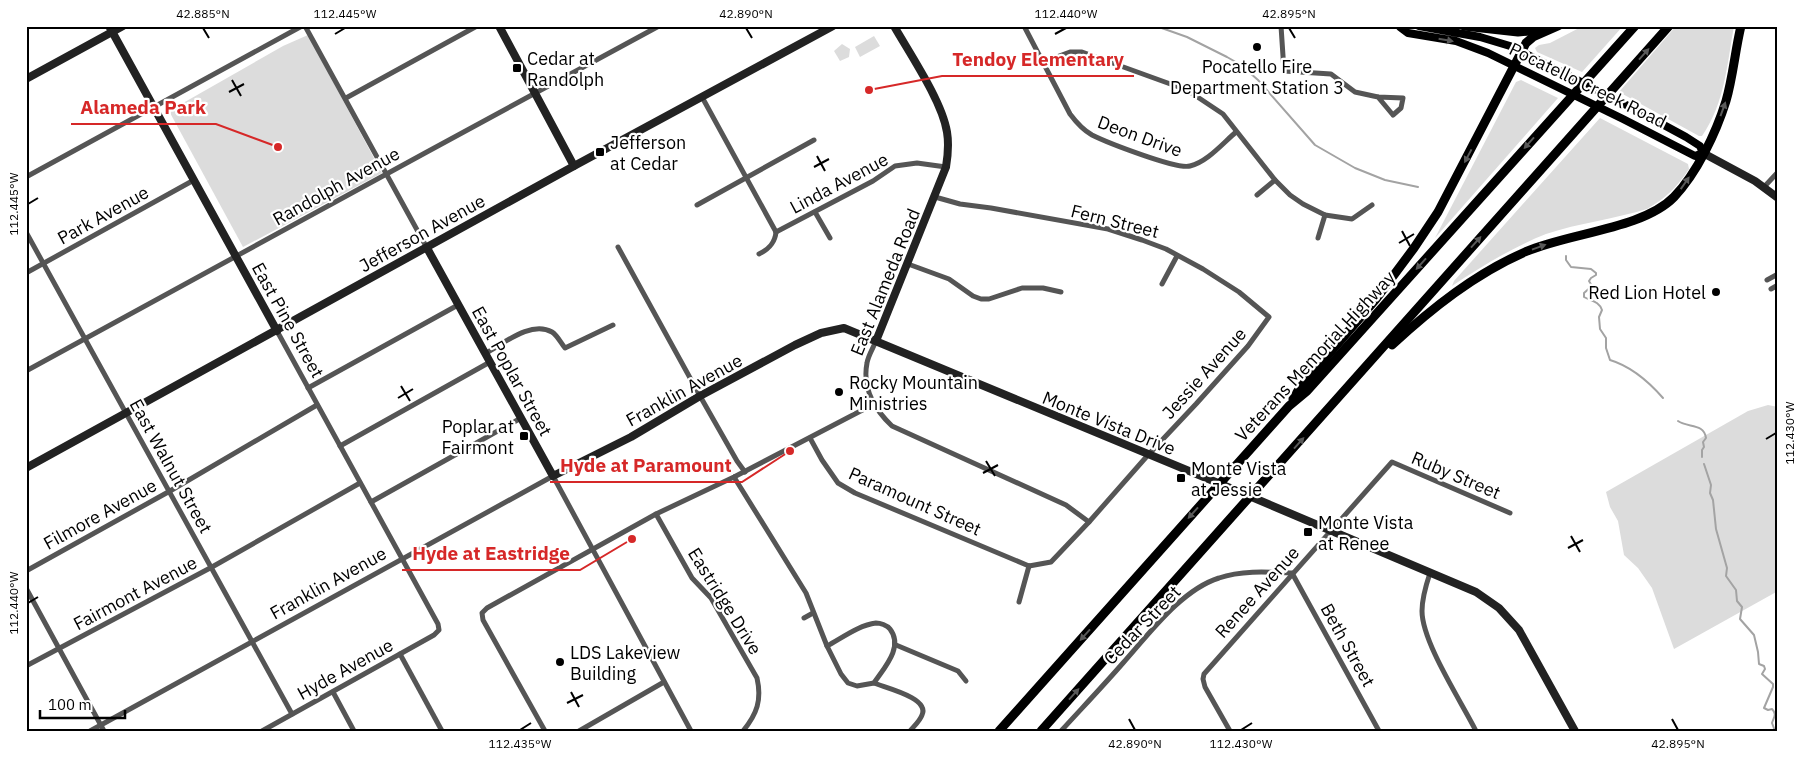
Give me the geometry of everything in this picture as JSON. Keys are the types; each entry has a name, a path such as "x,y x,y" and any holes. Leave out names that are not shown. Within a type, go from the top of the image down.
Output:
{"highway":[{"path":"1464,26 1518,32 1554,28"},
{"name":"Veterans Memorial Highway","path":"999,731 1289,406 1307,391 1635,26"},
{"path":"1041,731 1669,26"},
{"path":"1359,376 1428,312 1488,271 1525,252 1558,240 1634,221 1655,212 1672,199 1684,185 1715,130 1726,100 1741,26"},
{"path":"1289,406 1300,389 1376,299 1438,212 1526,43 1533,37 1554,28"}],"main road":[{"name":"Pocatello Creek Road","path":"1391,26 1402,27 1411,34 1465,44 1495,56 1623,118 1694,156 1703,153 1700,146 1686,137 1522,52 1480,37 1419,26"}],"street":[{"path":"26,80 110,29 123,26"},
{"path":"26,177 304,26"},
{"name":"East Poplar Street","path":"304,26 346,98 691,731"},
{"path":"346,98 477,26"},
{"path":"499,26 574,166"},
{"name":"Randolph Avenue","path":"26,371 659,26"},
{"name":"Jefferson Avenue","path":"26,468 574,166 833,26"},
{"name":"East Alameda Road","path":"894,26 941,113 947,131 948,143 946,167 935,197 867,362 866,383 874,404 881,416 892,426 1066,505 1089,522"},
{"name":"Deon Drive","path":"1024,26 1070,114 1076,123 1092,135 1167,164 1188,167 1202,161 1236,132"},
{"path":"1281,26 1284,71 1331,74 1355,92 1378,97 1403,98 1401,108 1393,115 1378,97"},
{"name":"East Pine Street","path":"110,29 438,624 439,630"},
{"path":"1043,62 1070,52 1082,52 1187,90 1222,114 1276,180 1296,200 1325,215 1352,219 1372,205"},
{"path":"702,97 776,232 775,241 766,251 759,254"},
{"path":"697,205 814,140"},
{"name":"Pocatello Creek Road","path":"1703,153 1764,187 1778,198"},
{"name":"Linda Avenue","path":"776,232 896,166 917,163 946,167"},
{"path":"1764,187 1778,172"},
{"name":"Park Avenue","path":"26,273 194,180"},
{"path":"1257,195 1276,180"},
{"name":"Fern Street","path":"935,197 960,204 1108,229 1166,249 1203,269 1239,292 1269,318"},
{"path":"815,212 830,238"},
{"path":"1318,238 1325,215"},
{"name":"East Walnut Street","path":"26,232 292,714"},
{"path":"618,247 700,396 745,472"},
{"path":"1162,284 1177,256"},
{"path":"908,264 949,279 973,296 981,299 989,299 1022,288 1043,288 1061,292"},
{"path":"1766,280 1778,274"},
{"path":"1771,289 1778,285"},
{"path":"308,388 458,305"},
{"name":"Jessie Avenue","path":"1029,566 1051,562 1248,346 1269,318"},
{"path":"486,354 527,331 543,329 554,333 565,348 613,325"},
{"name":"Monte Vista Drive","path":"820,334 844,328 1277,508 1482,596 1493,602 1519,630 1574,731"},
{"name":"Franklin Avenue","path":"90,731 553,476 631,437 700,396 820,334"},
{"path":"340,446 490,362"},
{"path":"545,731 483,620 482,613 487,608 656,514 734,478 874,404"},
{"name":"Filmore Avenue","path":"26,571 170,491 318,405"},
{"path":"371,502 521,418"},
{"name":"Paramount Street","path":"810,438 838,483 855,493 1029,566"},
{"name":"Ruby Street","path":"1392,462 1510,513"},
{"name":"Renee Avenue","path":"1230,731 1205,687 1204,674 1392,462"},
{"path":"734,478 806,593 827,646 848,683 857,686 874,683 914,698 920,703 924,709 922,716 910,731"},
{"name":"Fairmont Avenue","path":"26,666 212,567 360,482"},
{"name":"Eastridge Drive","path":"656,514 692,578 711,598 757,678 760,692 758,706 744,731"},
{"path":"1020,602 1029,566"},
{"name":"Cedar Street","path":"1061,731 1169,613 1201,586 1220,578 1237,574 1292,573"},
{"name":"Beth Street","path":"1292,573 1379,731"},
{"path":"1430,573 1424,592 1422,612 1424,628 1432,648 1476,731"},
{"path":"26,588 104,731"},
{"path":"804,618 813,613"},
{"path":"827,646 863,627 878,623 888,626 894,635 896,645 874,683"},
{"name":"Hyde Avenue","path":"262,731 434,635 439,630"},
{"path":"896,645 958,671 966,682"},
{"path":"400,654 442,731"},
{"path":"579,731 664,682"},
{"path":"333,692 354,731"}],"shaded area":[{"path":"1583,26 1623,26 1582,72 1537,52 1535,48 1539,45 1550,43"},
{"path":"1676,26 1734,26 1720,97 1710,123 1702,136 1619,92"},
{"path":"308,35 382,173 243,247 169,111 283,46"},
{"path":"874,36 880,46 860,57 855,47"},
{"path":"842,44 850,49 849,57 840,61 834,51"},
{"path":"1521,80 1558,98 1435,238 1516,82"},
{"path":"1600,118 1688,164 1689,169 1671,192 1647,209 1546,234 1498,257 1452,286 1454,281"},
{"path":"1768,405 1778,407 1778,591 1674,649 1652,588 1638,568 1624,555 1618,521 1610,507 1606,492 1748,411"}],"waterway":[{"path":"1156,26 1187,37 1241,65 1258,80 1315,145 1355,168 1385,180 1418,187"},
{"path":"1566,256 1566,260 1571,267 1591,269 1596,273 1589,281 1592,286 1584,293 1584,297 1601,307 1602,310 1599,317 1600,329 1606,338 1606,348 1610,360 1625,366 1639,375 1663,398"},
{"path":"1678,421 1699,428 1705,433 1706,438 1703,442 1702,457"},
{"path":"1704,464 1711,485 1710,493 1713,500 1716,529 1727,568 1726,576 1736,590 1737,601 1742,607 1740,619 1754,635 1759,664 1764,666 1765,669 1762,674 1773,684 1764,708 1772,709 1774,712 1775,716 1772,723 1775,731"}],"place":[{"name":"Pocatello Fire Department Station 3","path":"1257,47"},
{"name":"Cedar at Randolph","path":"517,68"},
{"name":"Tendoy Elementary","path":"869,90"},
{"name":"Alameda Park","path":"278,147"},
{"name":"Jefferson at Cedar","path":"600,152"},
{"name":"Red Lion Hotel","path":"1716,292"},
{"name":"Rocky Mountain Ministries","path":"839,392"},
{"name":"Poplar at Fairmont","path":"524,436"},
{"name":"Hyde at Paramount","path":"790,451"},
{"name":"Monte Vista at Jessie","path":"1181,478"},
{"name":"Monte Vista at Renee","path":"1308,532"},
{"name":"Hyde at Eastridge","path":"632,539"},
{"name":"LDS Lakeview Building","path":"560,662"}]}
